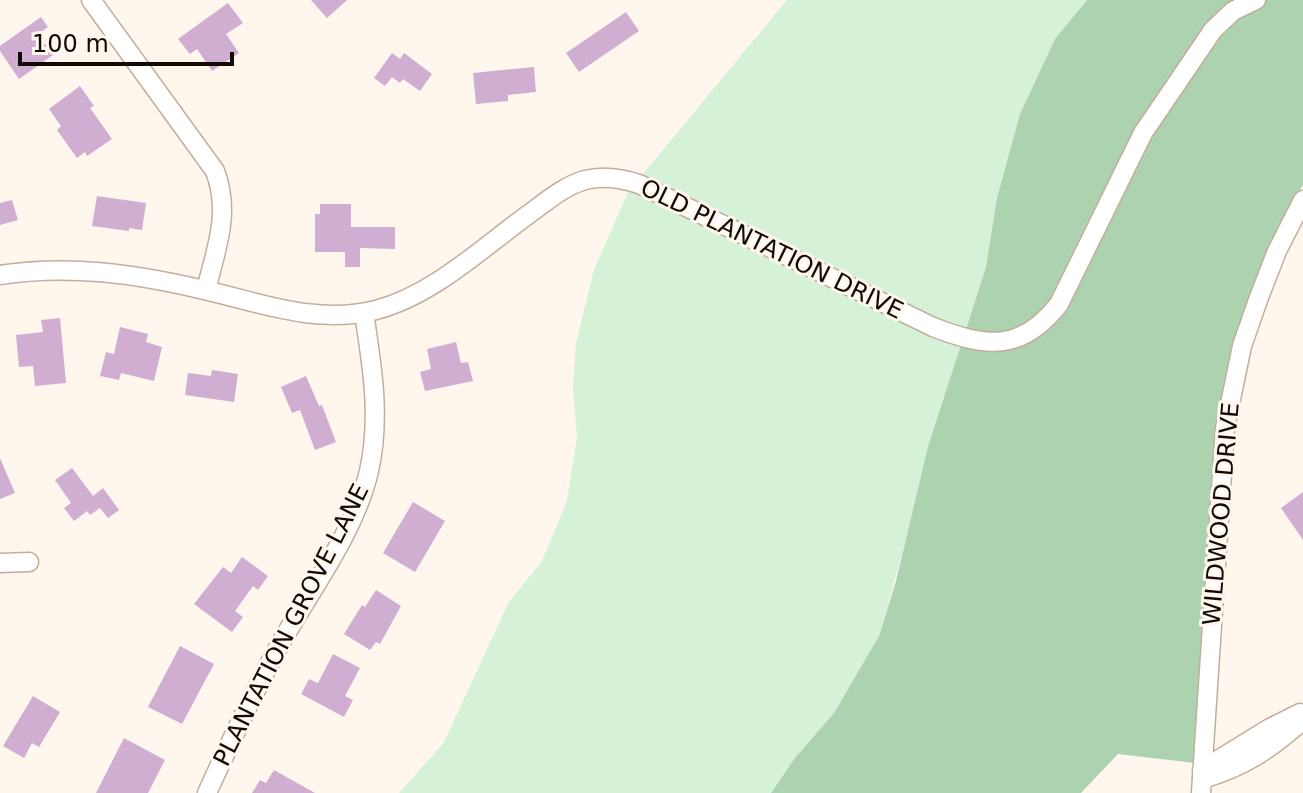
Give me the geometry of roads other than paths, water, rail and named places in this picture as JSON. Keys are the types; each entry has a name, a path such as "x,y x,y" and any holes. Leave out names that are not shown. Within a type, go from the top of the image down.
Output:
{"street":[{"path":"91,0 215,171 223,201 223,216 206,290"},
{"name":"OLD PLANTATION DRIVE","path":"0,275 61,270 101,271 206,290 270,308 314,316 364,313 417,293 573,184 606,177 639,184 933,327 978,342 1012,339 1038,326 1059,304 1143,133 1213,30 1233,11 1256,0"},
{"name":"WILDWOOD DRIVE","path":"1202,781 1220,470 1229,401 1242,346 1258,300 1277,251 1303,200"},
{"name":"PLANTATION GROVE LANE","path":"207,793 274,654 324,568 362,493 374,440 376,408 364,313"},
{"path":"0,563 29,562"},
{"path":"1202,781 1270,728 1303,712"},
{"path":"1202,781 1259,756 1303,720"}]}
